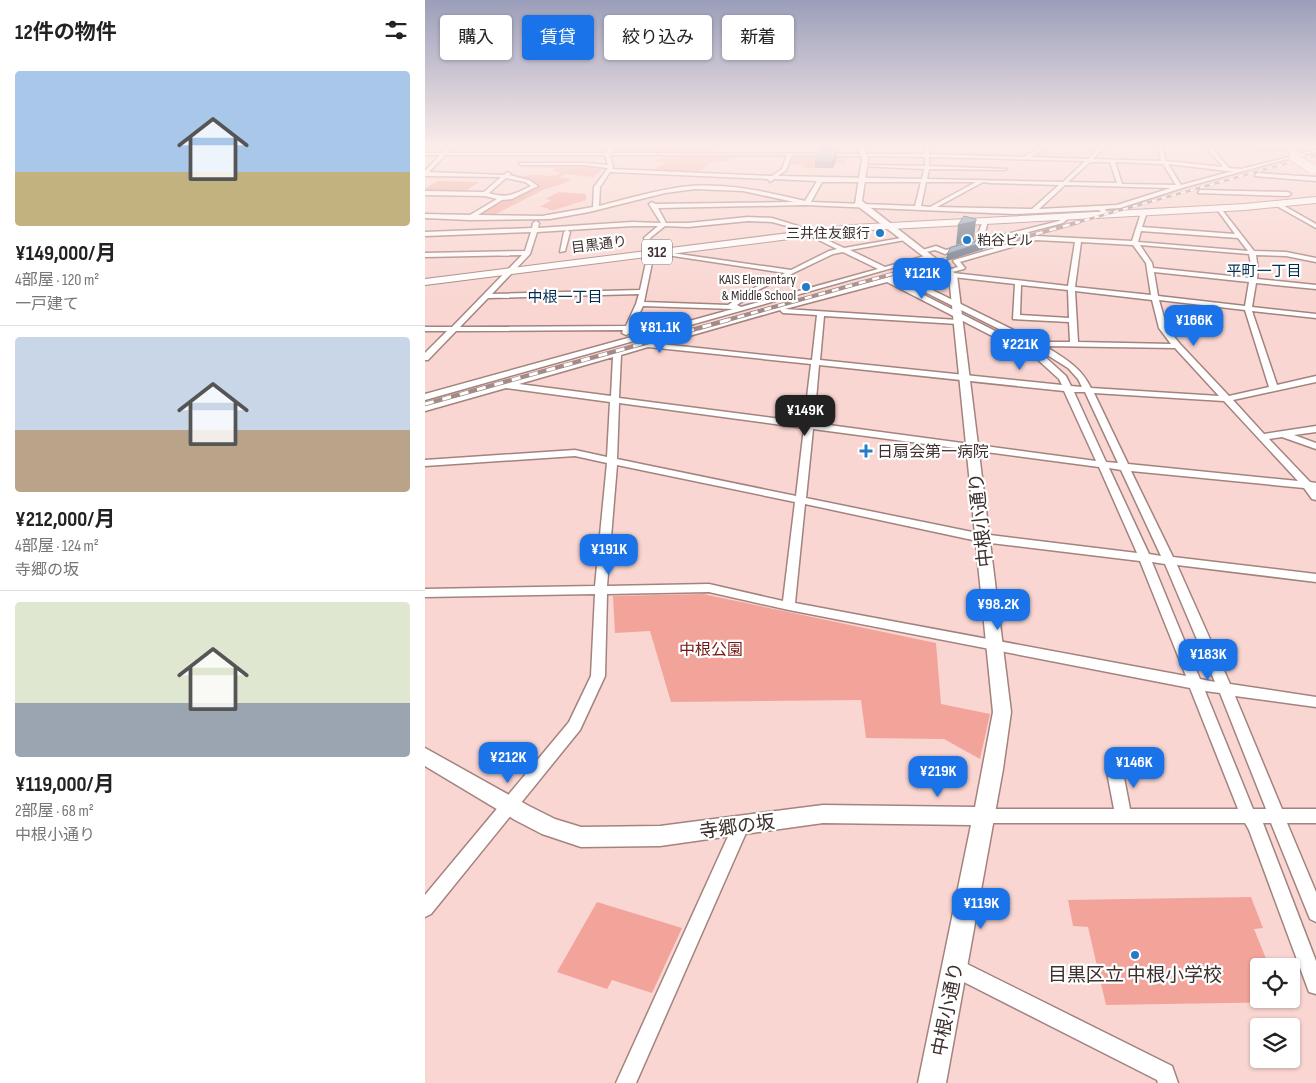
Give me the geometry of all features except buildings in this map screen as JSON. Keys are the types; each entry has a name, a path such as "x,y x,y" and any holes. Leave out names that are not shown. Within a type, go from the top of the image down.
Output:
{"main road":[{"name":"目黒通り","path":"425,278 799,232 1030,213 1290,197 1315,199"},
{"name":"目黒通り","path":"987,217 1067,217 1140,213 1277,204 1315,199"},
{"name":"目黒通り","path":"425,282 514,268"}],"street":[{"path":"495,197 513,197"},
{"path":"596,207 597,197"},
{"path":"425,216 469,219 537,218 646,197 654,206 663,226"},
{"path":"783,197 801,205"},
{"path":"801,205 807,197"},
{"path":"859,197 858,202 860,204 947,271 1018,283 1316,316"},
{"path":"918,207 920,197"},
{"path":"931,208 953,197"},
{"path":"941,209 963,197"},
{"path":"1030,213 1049,197"},
{"path":"1102,210 1150,197"},
{"path":"1282,197 1290,197"},
{"path":"469,219 501,198"},
{"path":"654,206 860,204 941,209 987,217 979,243"},
{"path":"1277,204 1316,226"},
{"path":"1219,208 1252,252 1255,270 1248,309 1274,389"},
{"path":"1135,243 1143,215 1140,213"},
{"path":"783,222 789,215"},
{"path":"425,408 505,385 749,308 878,271 925,254 936,248 945,252 1061,222 1067,217"},
{"path":"425,358 528,253 535,232 537,218"},
{"path":"425,242 476,219"},
{"path":"425,235 567,232 688,225 748,219 783,222 831,252 878,271"},
{"path":"425,235 435,237 535,232 632,224 688,228 762,222 776,224 799,232 841,250 878,271"},
{"path":"425,908 575,726 598,676 601,589 620,348 640,304 654,251 647,238 663,226"},
{"path":"1139,229 1240,236"},
{"path":"561,251 567,232"},
{"path":"731,306 756,289 831,252 905,238"},
{"path":"425,397 620,348 631,350 892,278 962,268 955,261 1036,238 1286,254 1316,260"},
{"path":"1074,344 1071,289 1078,240"},
{"path":"1135,243 1149,262 1155,298 1163,328 1227,400 1312,486 1316,497"},
{"path":"654,251 791,272"},
{"path":"425,255 528,253"},
{"path":"1151,270 1316,287"},
{"name":"中根小通り","path":"933,1083 1002,712 956,312 947,271"},
{"path":"892,278 1040,357 1071,388 1147,558 1197,684 1263,816 1316,913"},
{"path":"892,278 956,312 1036,344 1071,366 1082,378 1167,560 1222,689 1263,816"},
{"path":"1018,283 1016,317 1073,320"},
{"path":"487,296 642,292"},
{"path":"640,304 731,306 821,313 956,312"},
{"path":"789,606 821,313"},
{"path":"425,329 628,328"},
{"path":"1036,344 1177,346"},
{"path":"648,345 1087,390 1227,400 1316,379"},
{"path":"620,348 631,350"},
{"path":"505,385 1105,465 1312,486"},
{"path":"1262,437 1316,429"},
{"path":"1281,434 1316,446"},
{"path":"425,463 575,453 982,538 1316,578"},
{"path":"425,593 709,588 789,606 1222,689 1316,702"},
{"name":"寺郷の坂","path":"425,756 550,827 581,837 660,836 823,814 984,816"},
{"path":"1114,767 1124,817"},
{"path":"984,816 1316,816"},
{"path":"1263,816 1256,826 1316,985"},
{"path":"626,1083 741,826"},
{"path":"955,967 1165,1073 1168,1083"}],"green space":[{"path":"508,197 530,197 492,216 473,217"},
{"path":"550,197 586,197 586,200 554,210 540,207 551,200 545,199"},
{"name":"中根公園","path":"703,594 936,643 941,704 990,714 980,759 944,739 866,738 861,700 671,702 650,631 615,633 613,596"},
{"path":"1251,897 1263,928 1254,929 1266,958 1250,958 1250,1003 1106,1005 1088,927 1073,926 1068,900"},
{"path":"597,902 682,928 652,993 612,980 607,989 557,972"}],"railway":[{"path":"1075,223 1169,197"},
{"path":"982,249 1079,222"},
{"path":"724,321 960,255"},
{"path":"425,404 728,320"}],"place":[{"name":"三井住友銀行","path":"880,233"},
{"name":"粕谷ビル","path":"967,240"},
{"name":"KAIS Elementary & Middle School","path":"806,287"},
{"name":"日扇会第一病院","path":"866,451"},
{"name":"目黒区立 中根小学校","path":"1135,955"}],"district":[{"name":"平町一丁目","path":"1264,271"},
{"name":"中根一丁目","path":"565,297"}]}
